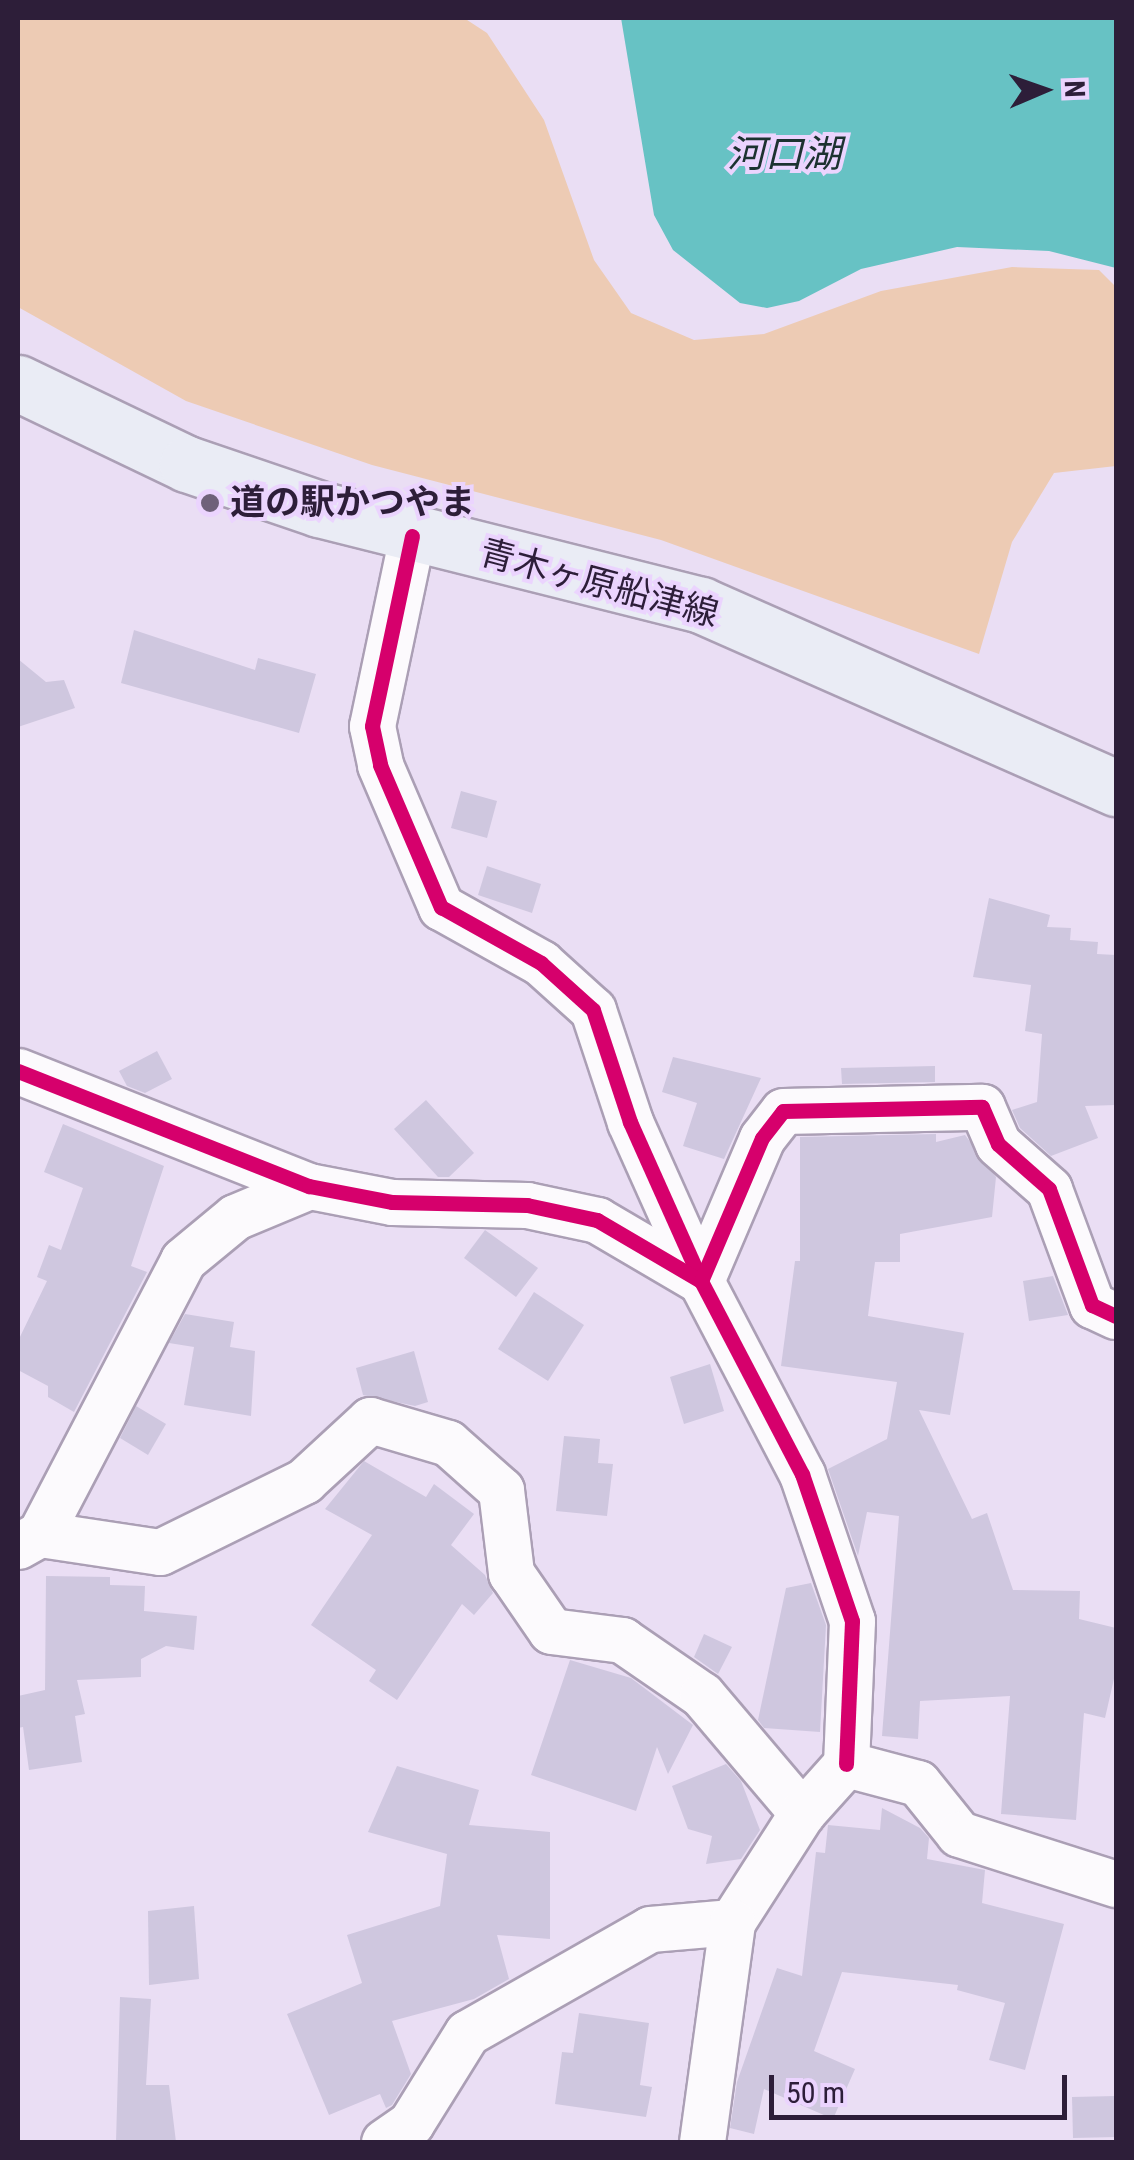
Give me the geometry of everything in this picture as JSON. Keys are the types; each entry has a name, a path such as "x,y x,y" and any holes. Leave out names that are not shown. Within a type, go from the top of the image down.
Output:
{"main road":[{"name":"青木ヶ原船津線","path":"18,383 186,464 412,536 701,605 1116,788"}],"street":[{"path":"412,536 372,726 380,765 441,907 541,963 593,1010 630,1122 701,1281 802,1474 852,1621 846,1764 802,1813 732,1922 702,2142"},
{"path":"18,1071 309,1186 392,1202 527,1205 597,1220 701,1281"},
{"path":"701,1281 762,1138 783,1111 982,1106 998,1144 1048,1189 1092,1305 1116,1316"},
{"path":"309,1186 235,1217 183,1260 29,1540 160,1552 304,1481 370,1420 448,1442 501,1490 510,1573 552,1631 622,1640 702,1696 802,1813"},
{"path":"846,1764 918,1783 959,1834 1116,1884"},
{"path":"384,2142 410,2123 467,2033 650,1930 732,1922"}],"shaded area":[{"path":"18,18 464,18 487,33 544,120 594,260 631,313 694,340 764,334 881,291 1012,267 1099,270 1116,287 1116,466 1054,473 1012,542 979,654 661,540 372,465 186,401 18,307"}],"water":[{"name":"河口湖","path":"621,18 1116,18 1116,268 1049,251 957,247 861,269 799,301 767,308 740,303 673,250 654,215"}],"building":[{"path":"134,630 255,670 258,658 316,674 299,733 121,683"},
{"path":"18,659 46,682 64,680 75,708 18,727"},
{"path":"461,791 497,801 487,838 451,828"},
{"path":"487,866 541,884 532,913 478,895"},
{"path":"989,898 1050,915 1047,927 1071,928 1070,940 1098,942 1097,954 1116,955 1116,1105 1085,1106 1098,1138 1051,1156 1020,1128 1012,1110 1037,1102 1042,1034 1025,1031 1031,985 973,977"},
{"path":"157,1051 172,1079 145,1093 127,1086 119,1071"},
{"path":"673,1057 761,1078 724,1159 683,1146 697,1103 662,1092"},
{"path":"935,1066 935,1082 842,1084 841,1068"},
{"path":"426,1100 474,1153 449,1177 438,1177 394,1129"},
{"path":"63,1124 164,1166 131,1266 147,1272 74,1412 48,1397 48,1386 18,1370 18,1341 47,1281 37,1277 49,1245 61,1250 83,1188 44,1172"},
{"path":"936,1134 936,1142 965,1135 996,1177 992,1217 900,1234 900,1262 875,1262 868,1316 964,1333 950,1415 919,1410 972,1519 987,1513 1013,1590 1080,1591 1079,1619 1116,1628 1116,1670 1105,1718 1084,1713 1076,1820 1001,1814 1010,1696 920,1701 918,1739 882,1736 899,1516 867,1512 858,1556 828,1469 887,1439 897,1382 781,1366 795,1261 800,1261 800,1137"},
{"path":"485,1230 538,1268 516,1297 464,1258"},
{"path":"1053,1276 1068,1315 1029,1321 1023,1281"},
{"path":"534,1292 584,1325 548,1381 498,1349"},
{"path":"185,1314 234,1322 230,1347 255,1351 251,1416 184,1405 194,1347 169,1343"},
{"path":"414,1351 428,1402 415,1406 363,1395 356,1368"},
{"path":"710,1364 724,1411 684,1424 670,1377"},
{"path":"136,1406 166,1424 148,1455 120,1438"},
{"path":"564,1436 600,1439 598,1463 613,1464 607,1516 556,1511"},
{"path":"364,1461 426,1497 434,1484 474,1514 451,1545 485,1575 493,1593 474,1615 462,1604 397,1700 369,1681 376,1670 311,1625 372,1535 325,1509"},
{"path":"46,1576 110,1577 110,1585 145,1586 144,1611 197,1616 194,1650 166,1646 141,1659 141,1677 77,1680 85,1714 75,1716 82,1762 29,1770 23,1727 18,1728 18,1696 45,1690"},
{"path":"811,1583 826,1625 820,1732 764,1728 758,1720 786,1588"},
{"path":"704,1634 732,1647 718,1674 694,1657"},
{"path":"570,1660 631,1678 693,1725 668,1774 657,1747 636,1811 531,1775"},
{"path":"726,1764 741,1781 760,1830 741,1859 706,1864 712,1836 688,1829 672,1786"},
{"path":"397,1766 479,1790 469,1825 550,1832 550,1939 497,1935 509,1979 474,1999 392,2021 411,2074 392,2105 386,2108 380,2094 329,2115 287,2014 362,1983 347,1935 440,1906 447,1854 368,1832"},
{"path":"882,1808 920,1828 929,1838 927,1859 985,1870 982,1903 1064,1924 1025,2070 989,2060 1005,2003 957,1990 958,1985 842,1972 814,2051 855,2069 833,2119 764,2089 754,2134 730,2128 737,2082 777,1968 802,1976 816,1852 825,1853 828,1825 880,1830"},
{"path":"194,1906 199,1979 149,1985 148,1911"},
{"path":"120,1997 151,1999 146,2085 169,2085 176,2142 116,2142"},
{"path":"579,2013 649,2023 640,2085 652,2087 646,2117 555,2104 562,2052 573,2053"},
{"path":"1116,2096 1116,2137 1073,2138 1072,2097"}],"cycle path":[{"path":"412,536 372,726 380,765 441,907 541,963 593,1010 630,1122 701,1281 802,1474 852,1621 846,1764"},
{"path":"18,1071 309,1186 392,1202 527,1205 597,1220 701,1281 762,1138 783,1111 982,1107 998,1144 1049,1189 1092,1305 1116,1316"}],"place":[{"name":"道の駅かつやま","path":"210,503"}]}
